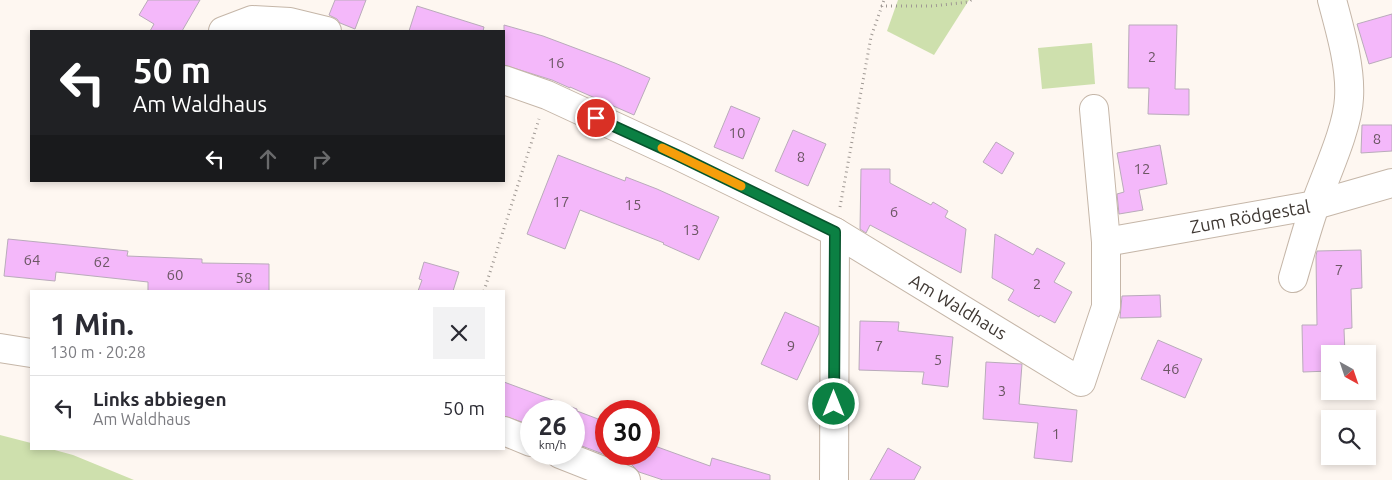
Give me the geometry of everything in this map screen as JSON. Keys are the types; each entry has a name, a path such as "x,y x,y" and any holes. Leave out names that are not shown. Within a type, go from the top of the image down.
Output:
{"street":[{"path":"1293,278 1315,206 1342,130 1349,100 1348,75 1332,0"},
{"path":"226,30 252,20 290,22 324,30"},
{"name":"Am Waldhaus","path":"505,80 547,95 679,156 835,232 1081,382 1106,307 1106,242"},
{"path":"1094,109 1106,242"},
{"name":"Zum Rödgestal","path":"1106,242 1315,206 1392,183"},
{"path":"834,480 835,232"},
{"path":"0,348 30,353"},
{"path":"505,431 520,438"},
{"path":"585,464 626,480"}],"path":[{"path":"835,232 871,37 884,0"},
{"path":"882,6 932,6 969,2 971,0"},
{"path":"484,290 547,95"}],"green space":[{"path":"898,0 969,0 934,55 887,31"},
{"path":"1092,43 1095,84 1042,89 1038,48"},
{"path":"0,435 30,443 30,450 55,450 73,455 134,480 0,480"}],"building":[{"path":"148,0 200,0 183,30 151,30 154,24 139,15"},
{"path":"335,0 366,0 355,29 340,23 329,15"},
{"path":"417,6 484,27 483,30 409,30"},
{"path":"1392,14 1392,57 1369,64 1357,24"},
{"path":"504,25 543,36 650,78 634,115 552,80 505,65"},
{"path":"1129,25 1177,25 1175,89 1189,89 1189,115 1148,114 1149,88 1128,88"},
{"path":"731,106 760,118 743,159 714,147"},
{"path":"1362,125 1392,125 1392,151 1361,153"},
{"path":"793,130 826,144 808,186 775,171"},
{"path":"996,142 1014,153 1002,174 983,162"},
{"path":"1160,145 1167,184 1139,190 1143,210 1119,214 1117,194 1124,192 1117,153"},
{"path":"558,155 625,181 626,177 719,217 699,260 664,243 580,210 565,249 527,234"},
{"path":"861,169 890,169 890,183 931,205 933,202 948,211 945,217 966,229 961,273 870,225 866,233 860,229"},
{"path":"995,234 1033,255 1037,248 1065,263 1054,282 1072,292 1055,323 1040,315 1039,317 1008,300 1014,290 992,278"},
{"path":"8,239 128,251 127,256 202,259 202,263 269,264 269,290 148,290 148,282 56,272 55,281 4,276"},
{"path":"1361,250 1362,288 1351,289 1352,328 1344,329 1345,345 1321,345 1321,371 1303,372 1302,325 1317,325 1317,251"},
{"path":"424,262 459,272 453,290 418,290 422,280 419,279"},
{"path":"1160,295 1161,317 1120,318 1122,296"},
{"path":"785,312 819,327 819,333 797,380 761,364"},
{"path":"860,321 899,322 898,331 953,337 948,387 922,384 924,372 859,370"},
{"path":"1158,340 1202,359 1185,398 1141,379"},
{"path":"986,362 1022,364 1019,404 1077,410 1072,462 1034,458 1038,423 983,419"},
{"path":"505,382 553,400 520,400 520,421 505,416"},
{"path":"585,414 595,418 595,451 585,447"},
{"path":"660,448 710,466 712,458 770,475 770,480 663,480 639,472 632,465 660,465"},
{"path":"888,448 921,467 914,480 870,480"}],"slow traffic":[{"path":"662,148 741,186"}],"route":[{"path":"596,118 835,232 834,404"}]}
